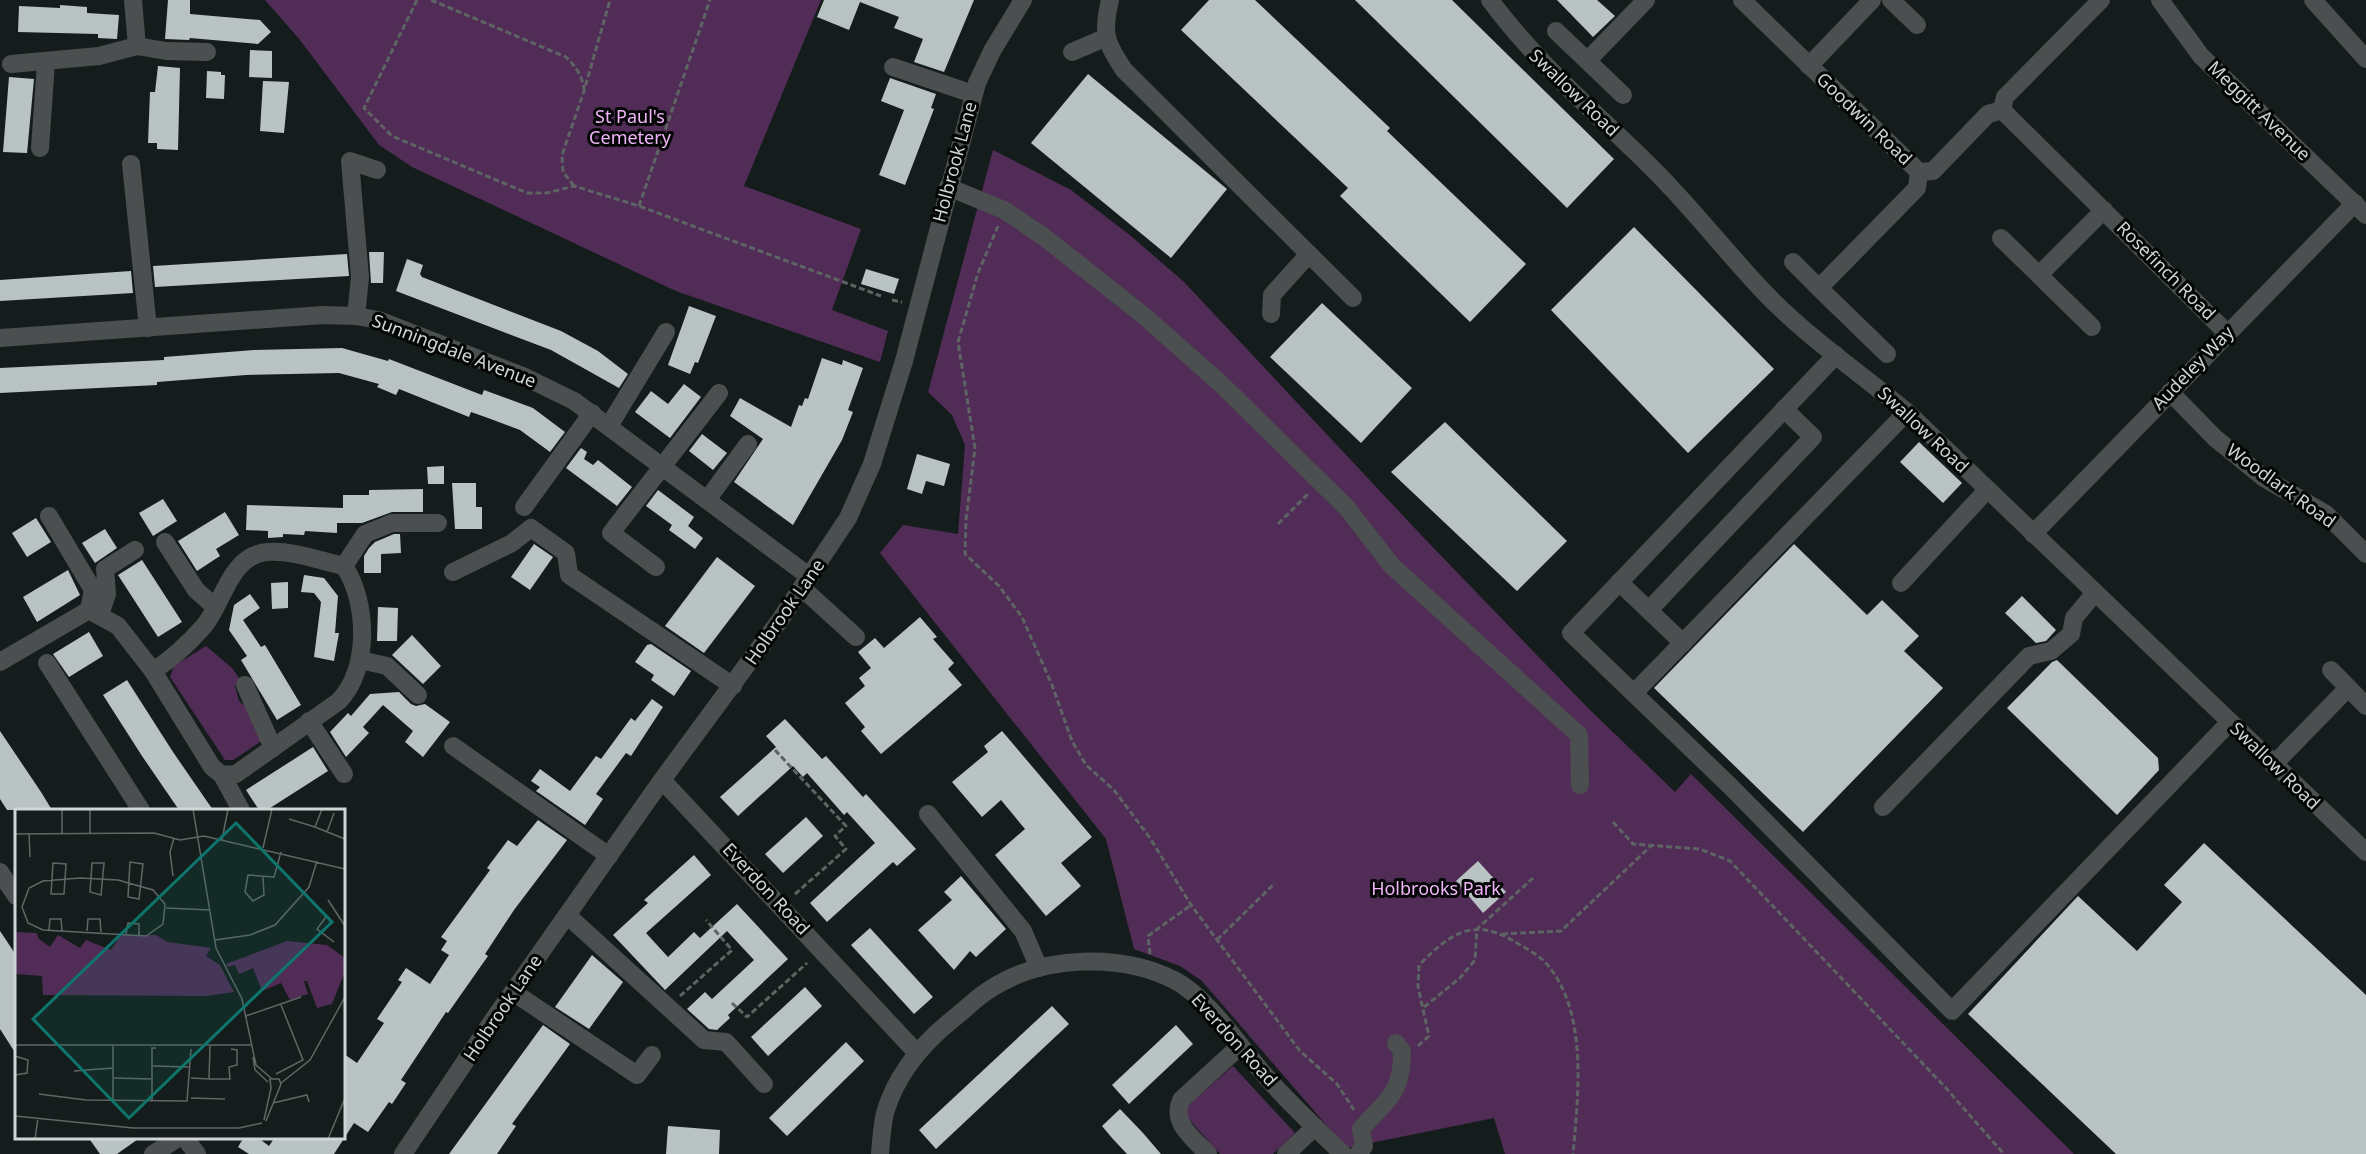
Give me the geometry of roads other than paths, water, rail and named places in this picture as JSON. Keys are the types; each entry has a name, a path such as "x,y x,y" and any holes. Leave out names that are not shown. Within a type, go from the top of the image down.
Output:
{"street":[{"path":"133,0 136,46"},
{"name":"Holbrook Lane","path":"403,1154 662,780 733,686 806,583 848,518 872,464 904,361 973,94 986,62 1023,0"},
{"path":"1110,0 1103,26 1111,50 1124,70 1353,298"},
{"name":"Swallow Road","path":"1490,0 1539,61 1654,170 1699,216 1765,292 1836,355 1907,412 2094,594 2366,852"},
{"path":"1587,60 1646,0"},
{"name":"Goodwin Road","path":"1743,0 1918,172"},
{"name":"Goodwin Road","path":"1809,66 1872,0"},
{"path":"1892,0 1917,25"},
{"path":"1819,288 1917,188 1918,172 1933,171 1988,114 2002,110 2005,97 2101,0"},
{"name":"Meggitt Avenue","path":"2160,0 2201,56 2360,209"},
{"path":"2313,0 2366,59"},
{"path":"1556,31 1623,95"},
{"path":"1072,52 1107,37"},
{"path":"11,64 46,63 99,56 136,46 166,51 207,52"},
{"path":"40,148 46,63"},
{"path":"893,67 973,94"},
{"name":"Rosefinch Road","path":"2002,110 2227,333"},
{"path":"356,316 360,277 350,161 377,170"},
{"path":"131,164 148,328"},
{"path":"948,187 1004,210 1044,237 1143,315 1221,384 1347,508 1392,566 1579,735 1580,785"},
{"name":"Audeley Way","path":"2033,534 2227,333 2360,209"},
{"name":"Rosefinch Road","path":"2039,275 2104,210"},
{"path":"2001,238 2092,327"},
{"path":"1271,314 1272,295 1309,254"},
{"path":"1793,262 1887,354"},
{"name":"Sunningdale Avenue","path":"0,338 323,315 356,316 378,320 525,377 592,413 707,500 806,583 856,636"},
{"path":"609,426 666,332"},
{"path":"1836,355 1571,633 1952,1011 2229,723"},
{"name":"Woodlark Road","path":"2170,392 2215,438 2265,478 2326,514 2366,554"},
{"path":"656,567 611,533 661,465 719,393"},
{"path":"1649,610 1813,437 1784,409"},
{"path":"1634,693 1907,412"},
{"path":"524,507 592,413"},
{"path":"707,500 748,444"},
{"path":"1901,583 1987,490"},
{"path":"49,516 93,590 94,612"},
{"path":"344,566 365,534 392,523 438,523"},
{"path":"453,572 512,543 531,528 566,553 569,575 733,686"},
{"path":"165,542 196,590 214,606"},
{"path":"0,662 94,612 107,594 105,569 135,550"},
{"path":"153,671 188,643 211,616 231,576 247,559 267,552 344,566 356,584 362,648 350,688 339,700 236,774 222,775"},
{"path":"1619,582 1683,643"},
{"path":"1883,807 2029,656 2051,651 2071,634 2074,618 2094,594"},
{"path":"94,612 118,626 153,671 212,767 222,775 240,809"},
{"path":"360,660 387,666 418,695"},
{"path":"47,663 140,809"},
{"path":"2331,670 2366,706"},
{"path":"245,686 273,748"},
{"path":"2273,765 2348,688"},
{"path":"309,721 344,774"},
{"path":"453,746 609,856"},
{"name":"Everdon Road","path":"662,780 917,1053"},
{"path":"928,814 1023,932 1039,968"},
{"path":"0,872 15,894"},
{"path":"567,915 704,1040 726,1042 764,1084"},
{"name":"Everdon Road","path":"880,1154 885,1113 899,1081 917,1053 944,1027 992,988 1024,972 1092,961 1146,970 1178,982 1201,1001 1315,1127 1343,1154"},
{"path":"513,992 637,1075 652,1054"},
{"path":"1208,1154 1178,1120 1176,1110 1181,1100 1240,1046"},
{"path":"1358,1154 1364,1146 1361,1129 1382,1108 1399,1084 1399,1047"},
{"path":"1286,1154 1315,1127"},
{"path":"153,1154 175,1139"},
{"path":"186,1139 197,1154"}],"park label":[{"name":"St Paul's Cemetery","path":"630,127"},
{"name":"Holbrooks Park","path":"1436,889"}]}
